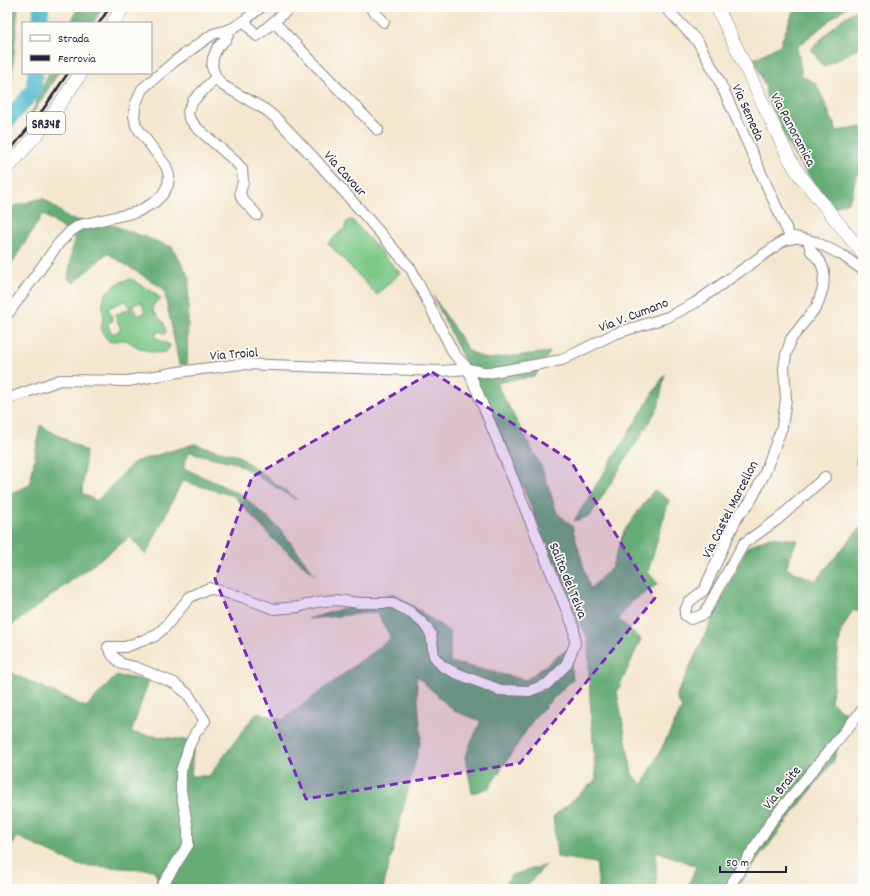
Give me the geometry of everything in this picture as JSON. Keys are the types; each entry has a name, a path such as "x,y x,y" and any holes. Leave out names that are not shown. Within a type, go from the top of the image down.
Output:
{"main road":[{"path":"114,22 123,7"},
{"name":"Via Panoramica","path":"717,7 789,158 799,174 863,254"},
{"name":"SR348","path":"7,169 51,117 80,74"}],"street":[{"path":"7,315 59,243 71,231 80,225 137,212 155,202 163,194 168,185 169,176 166,166 136,126 134,116 136,103 142,88 175,61 213,34 231,29 244,21 261,7"},
{"path":"244,21 256,36 291,7"},
{"path":"370,7 384,22"},
{"name":"Via Semeda","path":"664,7 698,42 718,78 791,239"},
{"path":"274,22 378,130"},
{"path":"231,29 213,58 212,67 216,78 193,101 188,112 197,128 242,169 243,182 240,192 242,199 257,215"},
{"name":"Via Cavour","path":"216,78 222,85 266,110 278,120 369,220 411,269 454,354 468,369"},
{"path":"791,239 795,237 816,242 842,255 863,270"},
{"name":"Via V. Cumano","path":"468,369 488,372 562,360 614,334 668,317 703,299 783,242 791,239"},
{"name":"Via Castel Marcellon","path":"808,240 812,251 820,261 824,271 823,288 816,306 791,339 786,355 784,368 786,400 782,426 764,476 732,528 704,590 689,602 685,614 691,618 704,614 744,543 777,520 825,477"},
{"name":"Via Troiol","path":"7,399 60,380 128,381 178,372 241,364 441,371 468,369"},
{"name":"Salita del Telva","path":"160,889 188,845 188,829 181,791 181,771 189,746 196,732 205,721 188,694 174,683 135,667 122,664 108,647 125,646 155,636 166,626 190,597 209,588 242,596 274,609 298,607 316,602 336,600 360,603 393,603 410,612 423,622 431,634 434,656 442,666 500,690 529,691 547,684 566,665 575,644 574,628 468,369"},
{"name":"Via Braite","path":"728,889 772,820 863,709"}],"highlighted area":[{"path":"432,372 570,460 655,598 520,763 306,799 215,579 252,477"}],"green space":[{"path":"7,7 18,7 9,110 7,112"},
{"path":"78,7 104,7 93,22 71,22"},
{"path":"795,7 846,7 797,47 802,76 816,83 837,131 863,127 863,169 855,179 852,195 847,203 841,204 835,208 802,167 786,140 766,95 766,88 754,59 780,45"},
{"path":"863,7 863,46 823,67 811,49 842,19"},
{"path":"49,74 57,74 29,119"},
{"path":"43,198 70,219 115,226 172,247 189,277 187,365 179,364 164,289 107,253 74,283 68,279 74,237 43,214 7,271 7,208"},
{"path":"349,220 352,220 400,273 377,295 328,243 345,228 346,223"},
{"path":"130,279 133,280 150,290 161,299 153,305 153,311 164,323 166,333 165,334 158,331 155,337 170,345 165,352 161,353 145,350 126,340 110,342 103,334 102,320 104,317 104,297 111,288","holes":["126,300 129,307 141,302 145,313 137,316 133,307 115,315 121,330 112,334 107,323 113,321 108,308"]},
{"path":"433,296 469,351 487,359 550,352 535,376 496,383 542,468 557,513 572,526 590,589 612,567 624,531 654,490 669,500 648,572 658,584 633,601 618,619 641,639 617,692 632,774 643,785 682,708 676,696 747,547 770,537 797,540 786,568 815,581 863,524 863,612 853,610 841,631 831,702 846,714 834,760 735,889 687,889 696,866 656,851 656,886 654,889 599,889 596,863 557,857 553,817 596,780 590,700 588,638 570,606 515,466"},
{"path":"665,374 658,408 590,516 574,521"},
{"path":"40,425 86,451 82,493 97,501 134,462 194,444 239,456 297,500 236,463 189,452 183,468 241,494 281,530 315,575 273,539 234,496 182,481 146,555 130,537 7,629 7,494 30,485"},
{"path":"863,434 863,466 856,464"},
{"path":"394,593 450,632 450,662 526,680 569,648 573,679 535,717 489,788 472,793 465,756 481,721 454,711 416,675 421,738 383,889 162,889 154,870 78,865 18,837 7,852 7,671 86,707 116,676 149,680 131,733 194,741 191,776 209,776 257,712 283,720 391,638 377,612 308,619"},
{"path":"546,865 523,889 503,889 511,875"}],"waterway":[{"path":"40,22 41,7"},
{"path":"7,121 34,90 35,74"}],"railway":[{"path":"100,22 110,7"},
{"path":"7,154 42,111 67,74"}]}
